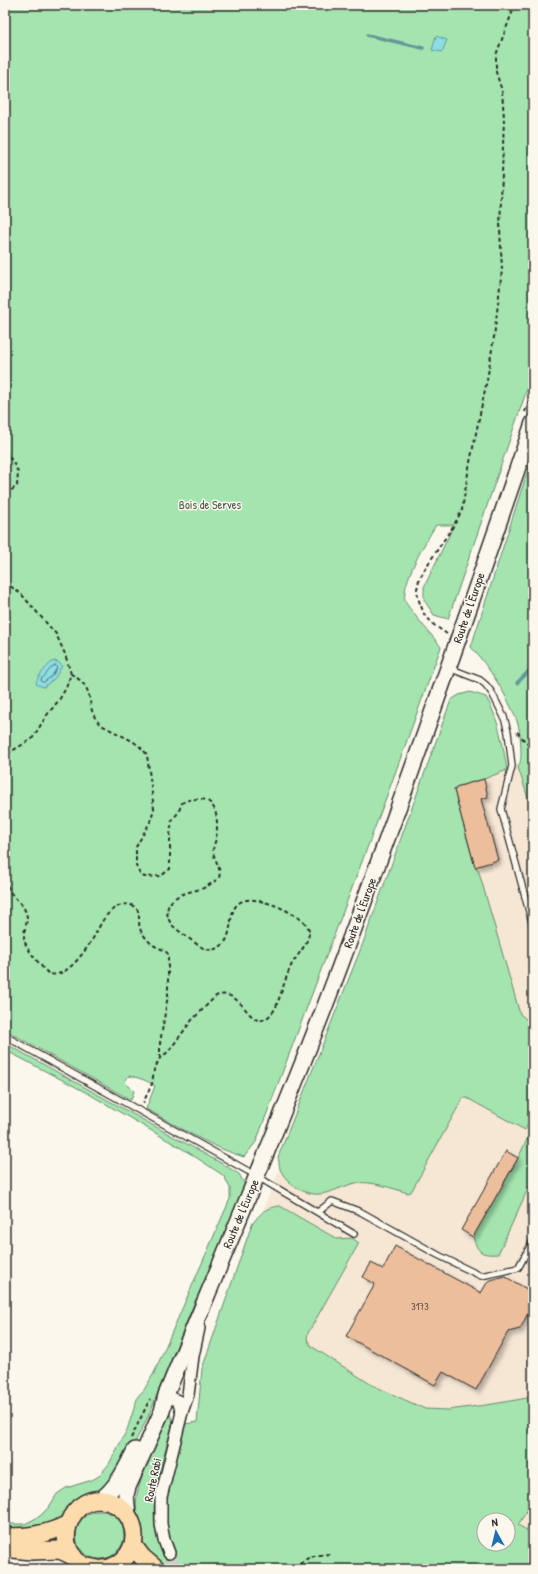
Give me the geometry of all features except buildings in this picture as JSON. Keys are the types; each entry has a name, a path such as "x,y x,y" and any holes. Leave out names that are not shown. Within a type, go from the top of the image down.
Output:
{"main road":[{"path":"73,1556 66,1541 68,1524 77,1510 87,1504 98,1501 115,1504 128,1516 134,1533 133,1545 128,1555 115,1568"},
{"path":"5,1537 46,1534 68,1524"},
{"path":"133,1545 142,1557 156,1569"},
{"path":"5,1548 31,1551 49,1559 60,1550 73,1556 85,1566 98,1569"}],"street":[{"name":"Route de l'Europe","path":"98,1501 107,1495 113,1488 132,1456 157,1408 159,1395 207,1296 257,1176 353,932 449,668 528,421"},
{"name":"Route Rabi","path":"169,1553 162,1532 160,1506 163,1487 188,1394 193,1356 207,1296"},
{"name":"Route de l'Europe","path":"128,1516 126,1495 128,1487 162,1410 159,1395"},
{"path":"159,1395 178,1401 182,1412"}],"lane":[{"path":"449,668 470,676 486,685 492,693 504,717 508,732 512,766 501,809 533,926"},
{"path":"5,1036 257,1176 354,1234"},
{"path":"318,1212 332,1201 361,1212 438,1255 481,1276 518,1268 533,1241"}],"path":[{"path":"434,625 424,614 420,605 417,589 419,580 426,567 454,525 462,510 494,337 502,270 500,228 504,118 502,91 496,72 496,55 515,5"},
{"path":"528,421 533,388"},
{"path":"5,450 18,472 17,486 5,495"},
{"path":"5,582 22,595 56,634 65,654 71,674 66,688 59,700 46,715 32,739 5,755"},
{"path":"448,635 451,628"},
{"path":"71,674 83,681 89,691 92,709 99,724 133,740 143,748 147,755 154,809 150,822 136,847 136,866 140,874 144,877 155,878 161,876 170,869 170,835 172,820 178,813 182,803 190,799 204,799 210,801 215,809 216,838 213,851 220,870 219,878 202,888 181,895 171,902 167,913 172,924 204,948 214,950 222,944 228,936 231,930 235,908 242,901 252,900 280,907 299,918 307,925 309,930 309,935 291,967 276,1009 268,1018 259,1021 254,1019 243,1005 229,996 220,994 211,1000 192,1020 168,1052 160,1058 154,1070 152,1084 140,1111"},
{"path":"520,736 533,750"},
{"path":"5,879 11,892 25,908 26,922 24,937 26,946 47,972 52,974 60,973 69,969 76,962 95,935 106,915 115,908 122,904 126,904 138,910 140,928 145,937 152,944 164,950 168,954 168,995 160,1043 160,1058"},
{"path":"130,1440 159,1395"},
{"path":"295,1569 300,1563 310,1556 330,1554"}],"shaded area":[{"path":"521,763 533,804 533,1030 414,918 455,784"},
{"path":"463,1098 467,1098 525,1130 533,1115 533,1397 448,1410 425,1409 372,1385 311,1346 307,1339 308,1333 359,1243 352,1238 337,1239 280,1206 270,1207 262,1212 280,1169 292,1184 321,1194 355,1183 380,1185 408,1193 410,1192"},
{"path":"533,1501 533,1534 518,1526"}],"green space":[{"name":"Bois de Serves","path":"5,5 533,5 533,372 448,619 434,615 424,600 424,587 454,525 436,525 410,573 405,593 405,601 441,647 386,798 256,1142 244,1157 206,1142 146,1109 155,1086 148,1082 139,1078 128,1076 125,1082 134,1091 131,1100 5,1030"},
{"path":"533,454 533,814 518,767 521,760 521,748 520,732 517,721 497,682 471,647"},
{"path":"470,692 486,697 490,705 500,732 507,770 484,779 456,787 454,790 475,867 478,869 520,1014 533,1025 533,1115 525,1130 467,1098 463,1098 411,1192 408,1193 382,1185 356,1183 334,1191 320,1194 308,1193 291,1184 280,1169 278,1157 363,943 451,700 459,695"},
{"path":"5,1043 221,1163 239,1174 245,1185 242,1196 209,1274 195,1301 148,1417 132,1448 102,1491 82,1496 73,1501 52,1526 5,1533 5,1524 25,1524 40,1516 49,1507 57,1494 66,1488 92,1480 99,1476 109,1464 127,1430 138,1396 144,1390 154,1373 230,1199 230,1188 224,1176 191,1154 89,1094 5,1050"},
{"path":"533,1127 533,1178 498,1254 481,1252 473,1237 518,1158"},
{"path":"280,1206 337,1239 352,1238 359,1243 308,1333 307,1339 311,1346 372,1385 425,1409 448,1410 533,1397 533,1501 518,1525 533,1534 533,1569 167,1569 158,1564 141,1545 136,1507 137,1494 146,1463 167,1414 170,1414 173,1422 156,1488 154,1515 156,1535 164,1557 176,1553 169,1534 165,1515 169,1480 185,1424 197,1422 202,1369 252,1224 264,1211"},
{"path":"100,1511 109,1513 117,1518 122,1526 124,1535 122,1544 117,1552 109,1557 100,1559 91,1557 83,1552 78,1544 76,1535 78,1526 83,1518 91,1513"}],"water":[{"path":"436,36 447,40 442,52 432,50"},
{"path":"54,661 58,662 62,666 55,678 44,687 37,685 37,680 41,674 49,664"}],"waterway":[{"path":"367,35 423,48"},
{"path":"517,683 533,667"}],"tunnel":[{"path":"169,1553 176,1569"}]}
